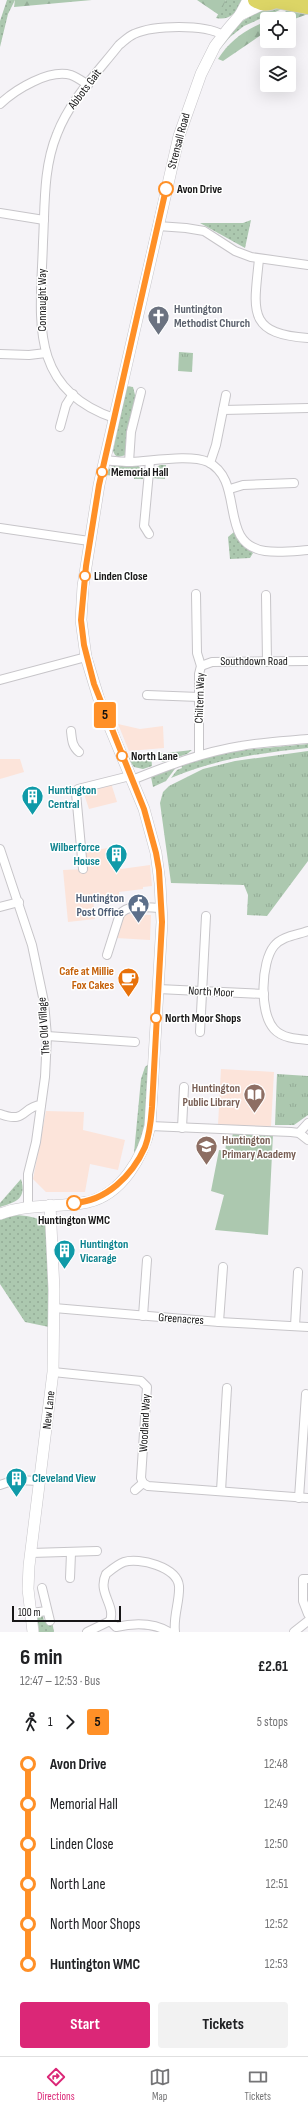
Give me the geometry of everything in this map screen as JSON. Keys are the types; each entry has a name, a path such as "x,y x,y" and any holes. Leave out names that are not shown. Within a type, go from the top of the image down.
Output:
{"highway":[{"path":"268,1 308,7"}],"street":[{"name":"Strensall Road","path":"0,1214 28,1207 89,1201 110,1190 136,1162 144,1147 150,1126 162,908 156,853 150,829 131,778 101,706 86,657 81,620 89,541 104,460 179,136 190,100 209,56 223,35 240,15 248,0"},
{"name":"Strensall Road","path":"240,15 268,1"},
{"name":"Abbots Gait","path":"43,244 47,178 53,146 69,109 119,45 133,34 141,31 194,28 212,30 223,35"},
{"path":"0,104 26,85 57,75 73,76 88,85"},
{"path":"0,213 44,220"},
{"path":"158,226 204,231 235,251 259,259 308,265"},
{"name":"Connaught Way","path":"43,244 40,319 46,353 56,376 73,394 89,408 114,418"},
{"path":"259,259 255,305 260,319 272,331 280,335 308,338"},
{"path":"0,354 29,355 46,353"},
{"path":"130,462 131,432 141,392"},
{"path":"59,429 66,405 73,394"},
{"path":"210,463 214,454 226,395"},
{"path":"223,410 308,408"},
{"path":"104,460 130,462 197,459 210,463 223,474 230,489 235,525 240,535 250,544 264,551 308,550"},
{"path":"148,534 144,526 150,461"},
{"path":"230,489 243,485 294,483"},
{"path":"0,528 89,541"},
{"name":"Chiltern Way","path":"196,594 197,653 201,666 199,674 199,755"},
{"path":"266,595 266,662"},
{"path":"0,680 86,657"},
{"name":"Southdown Road","path":"201,666 212,662 308,661"},
{"path":"147,695 199,697"},
{"path":"71,731 72,742 79,752"},
{"path":"82,869 76,792 78,789 131,778 199,755 242,746 308,739"},
{"name":"The Old Village","path":"0,849 32,944 40,980 47,1036 46,1067 36,1142 28,1174 28,1207"},
{"path":"0,907 19,902"},
{"path":"107,955 120,914 124,910 131,907 162,908"},
{"path":"200,1032 206,916"},
{"path":"308,931 280,941 271,951 266,969 264,994 267,1016 274,1029 290,1038 308,1040"},
{"name":"North Moor","path":"158,989 264,994"},
{"path":"47,1036 135,1042"},
{"path":"182,1128 184,1087"},
{"path":"0,1114 18,1118 33,1106 41,1105"},
{"path":"300,1133 308,1123"},
{"path":"150,1126 300,1133 308,1140"},
{"name":"New Lane","path":"33,1632 28,1589 53,1372 54,1308 50,1205"},
{"path":"143,1316 147,1260"},
{"path":"219,1322 223,1267"},
{"path":"295,1326 298,1272"},
{"name":"Greenacres","path":"54,1308 219,1322 308,1327"},
{"name":"Woodland Way","path":"53,1372 141,1380 145,1383 147,1387 141,1478 143,1483"},
{"path":"221,1491 227,1388"},
{"path":"299,1498 306,1394"},
{"path":"0,1485 15,1480 40,1481"},
{"path":"135,1490 143,1483 148,1486 308,1498"},
{"path":"31,1553 71,1553 97,1551"},
{"path":"70,1578 71,1553"},
{"path":"110,1621 111,1612 102,1587 106,1574 123,1562 128,1561 156,1564 163,1566 176,1578 179,1585 174,1624 175,1632"},
{"path":"308,1578 303,1578 303,1601 308,1614"},
{"path":"42,1588 50,1621"},
{"path":"31,1613 47,1611"},
{"path":"87,1632 110,1621"},
{"path":"110,1621 116,1627 127,1624 149,1625 160,1627 170,1632"},
{"path":"294,1632 308,1622"}],"shaded area":[{"path":"118,724 140,729 163,726 164,748 129,751"},
{"path":"0,759 20,759 24,772 0,779"},
{"path":"111,783 117,802 89,809 83,791"},
{"path":"116,846 121,869 150,865 152,886 143,887 143,889 119,892 119,896 93,899 95,919 68,922 63,870 85,869 84,853"},
{"path":"125,914 151,915 150,940 116,938"},
{"path":"221,1069 274,1072 271,1126 218,1125"},
{"path":"46,1111 84,1112 83,1130 125,1140 118,1170 90,1164 85,1192 46,1192 33,1179"}],"green space":[{"path":"7,0 15,0 8,14 0,47 0,21"},
{"path":"15,0 92,0 14,7"},
{"path":"197,0 226,0 219,15"},
{"path":"226,0 243,0 236,12 229,17 221,19 216,18"},
{"path":"275,6 282,9 275,12 260,12 260,19 244,26 230,37 218,51 222,42 234,28 249,17 266,9"},
{"path":"288,10 303,11 308,14 296,18 296,12 285,12"},
{"path":"260,24 260,36 223,61 218,59 233,41"},
{"path":"251,220 245,248 200,223 243,223"},
{"path":"179,352 193,353 192,372 178,371"},
{"path":"126,386 133,387 136,399 126,455 118,457 113,451"},
{"path":"113,465 137,465 142,469 143,479 134,479 134,473 124,472 123,477 106,475 108,470"},
{"path":"160,465 166,465 165,479 151,478 153,469"},
{"path":"234,532 240,542 253,553 250,558 230,559 228,537"},
{"path":"308,744 308,748 273,752 221,761 171,778 177,770 182,768 181,765 212,756 260,748"},
{"path":"192,750 187,754 163,762 159,760 157,754"},
{"path":"308,751 308,861 267,916 247,915 248,895 244,885 171,883 160,803 163,792 169,786 203,769 235,761"},
{"path":"151,755 152,766 143,769 134,767 128,758"},
{"path":"177,766 166,781 153,787 151,777"},
{"path":"150,1063 145,1129 134,1153 141,1079 145,1067"},
{"path":"277,1074 308,1076 308,1115 294,1125 275,1125"},
{"path":"233,1133 273,1134 268,1235 215,1230 224,1195 211,1191 219,1150 225,1151 226,1145 230,1146"},
{"path":"21,1179 22,1191 19,1199 0,1207 0,1203"},
{"path":"14,1215 29,1216 38,1219 42,1221 48,1229 49,1327 25,1322 0,1284 0,1220"},
{"path":"37,1615 43,1615 44,1622 52,1621 54,1632 39,1632"}],"bus line":[{"name":"5","path":"74,1203 82,1203 95,1199 110,1190 123,1179 136,1162 147,1140 152,1107 162,922 159,870 144,809 107,722 94,684 86,657 81,620 93,515 166,189"}],"place":[{"name":"Avon Drive","path":"166,189"},
{"name":"Huntington Methodist Church","path":"159,336"},
{"name":"Memorial Hall","path":"102,472"},
{"name":"Linden Close","path":"85,576"},
{"name":"North Lane","path":"122,756"},
{"name":"Huntington Central","path":"32,816"},
{"name":"Wilberforce House","path":"116,874"},
{"name":"Huntington Post Office","path":"139,924"},
{"name":"Cafe at Millie Fox Cakes","path":"129,998"},
{"name":"North Moor Shops","path":"156,1018"},
{"name":"Huntington Public Library","path":"255,1114"},
{"name":"Huntington Primary Academy","path":"207,1166"},
{"name":"Huntington WMC","path":"74,1203"},
{"name":"Huntington Vicarage","path":"65,1270"},
{"name":"Cleveland View","path":"16,1498"}]}
